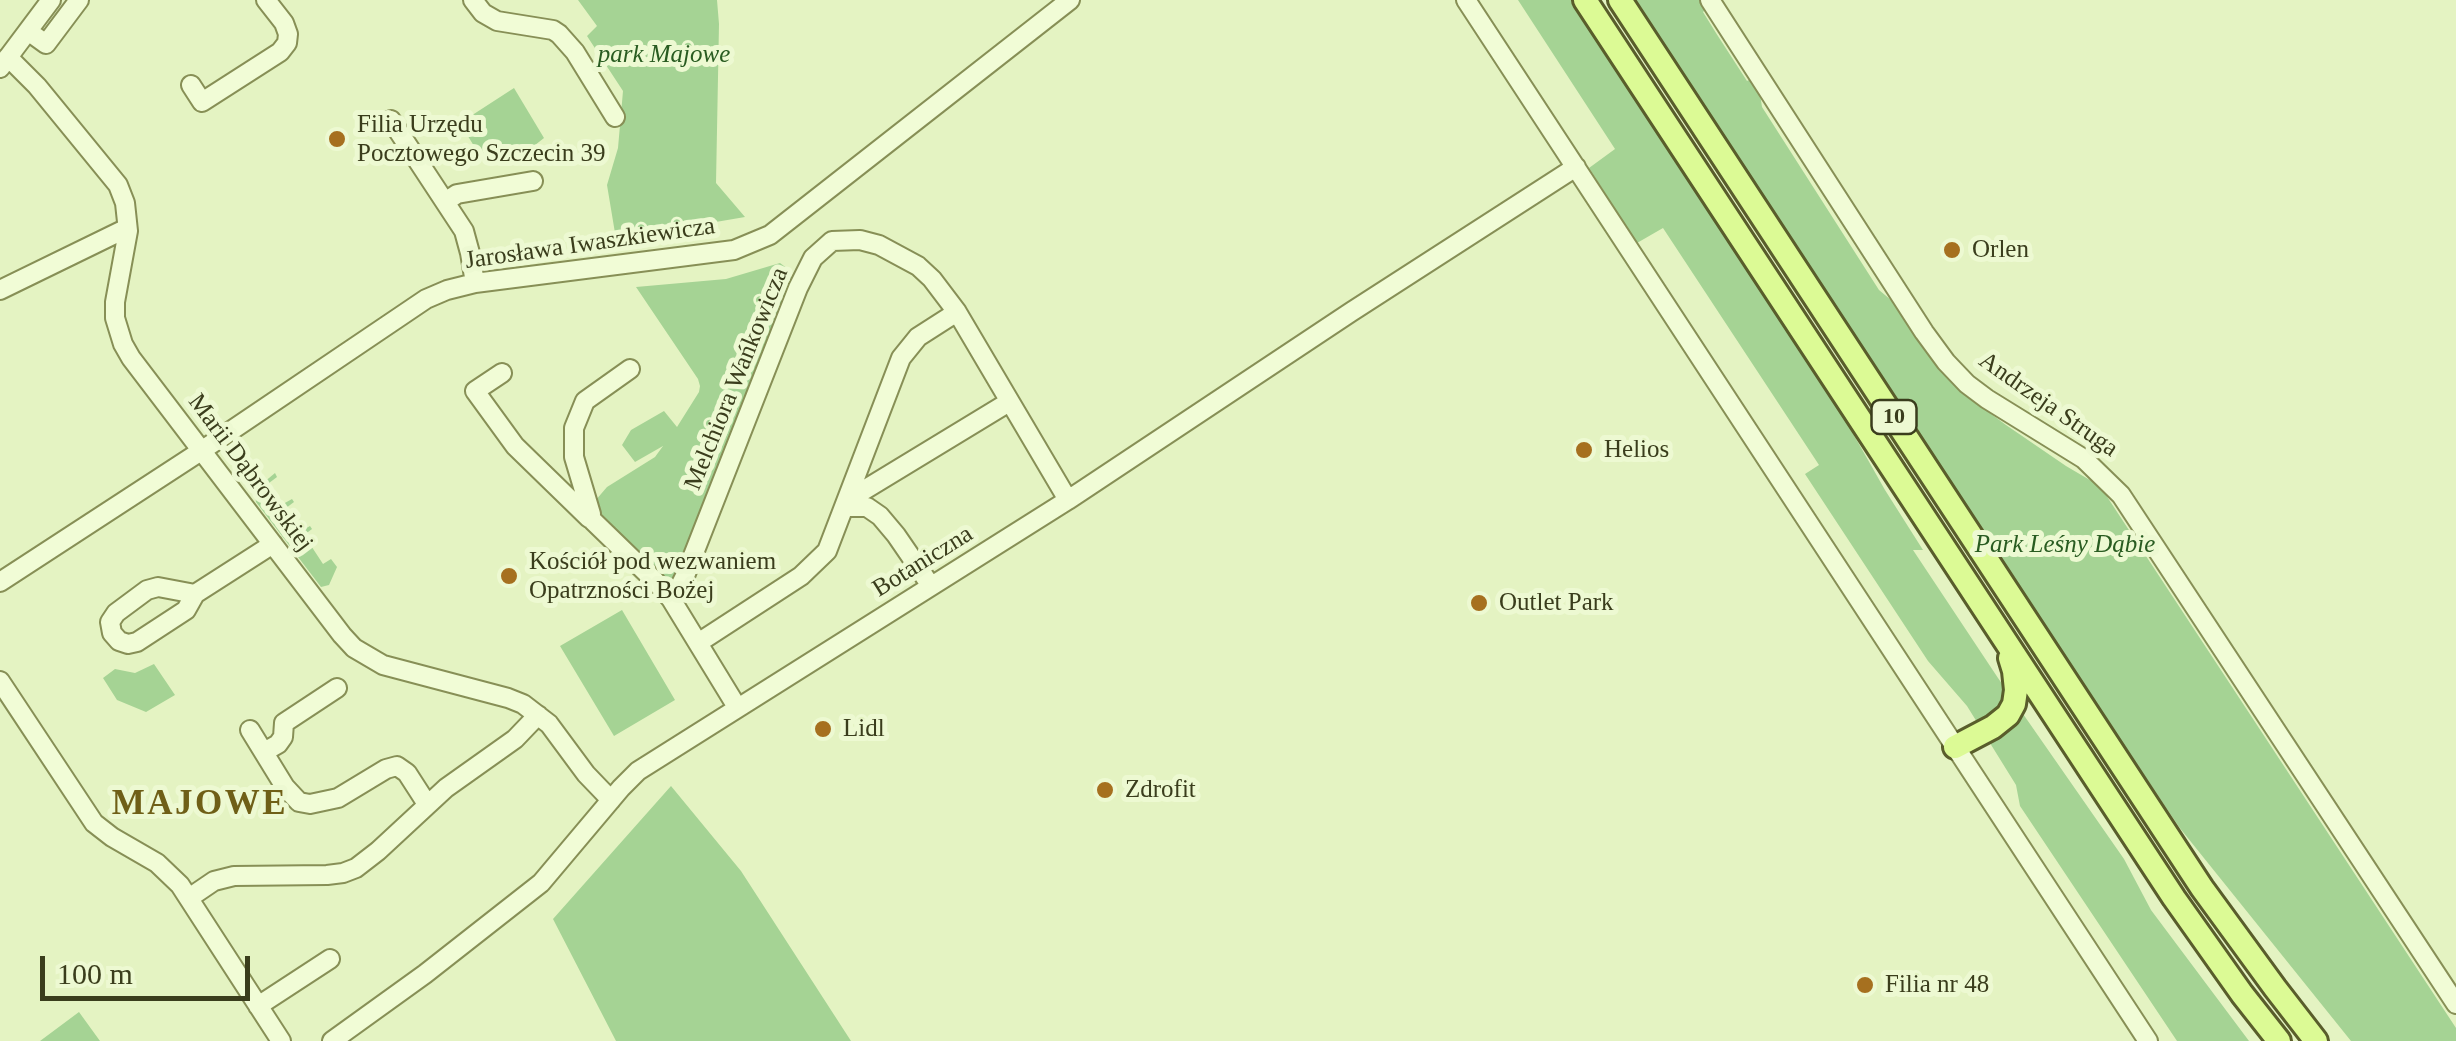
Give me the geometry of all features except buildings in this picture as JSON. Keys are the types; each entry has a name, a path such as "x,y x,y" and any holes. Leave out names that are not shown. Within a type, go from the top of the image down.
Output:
{"main road":[{"name":"10","path":"1584,0 2174,898 2277,1041"},
{"name":"10","path":"1620,0 2167,835 2255,962 2316,1041"},
{"path":"1955,747 2004,721 2015,700 2012,664 1980,602"},
{"path":"2255,962 2327,1041"}],"street":[{"path":"4,63 51,0"},
{"path":"28,31 46,44 80,0"},
{"path":"190,85 202,102 269,60 287,43 284,23 266,0"},
{"path":"473,0 497,20 559,34 614,117"},
{"path":"1466,0 2148,1041"},
{"name":"Andrzeja Struga","path":"1710,0 1946,362 1986,400 2084,459 2121,495 2456,1004"},
{"name":"Jarosława Iwaszkiewicza","path":"0,582 426,299 446,290 718,252 756,242 812,204 1062,2"},
{"name":"Marii Dąbrowskiej","path":"4,63 29,77 109,172 126,203 128,232 115,302 118,330 131,358 342,635 368,658 508,698 538,715 611,800"},
{"path":"391,120 464,231 475,283"},
{"name":"Botaniczna","path":"332,1041 541,883 638,771 1068,500 1576,167"},
{"path":"445,202 457,194 533,180"},
{"path":"0,290 120,232 128,232"},
{"name":"Melchiora Wańkowicza","path":"671,599 678,592 705,527 784,319 813,258 832,241 845,238 878,245 932,278 1068,500"},
{"path":"698,643 811,569 827,551 901,358 918,337 956,312"},
{"path":"590,518 576,470 574,428 585,401 630,369"},
{"path":"502,372 475,391 514,446 671,599 736,708"},
{"path":"848,500 1010,402"},
{"path":"848,500 880,516 932,586"},
{"path":"195,594 273,544"},
{"path":"0,681 89,817 106,833 166,870 189,898 281,1041"},
{"path":"264,752 278,744 284,724 338,688"},
{"path":"189,898 214,881 234,876 343,873 356,868 446,788 515,740 538,715"},
{"path":"250,730 292,796 300,802 310,804 338,798 398,766 427,804"},
{"path":"258,1006 330,959"}],"green space":[{"name":"park Majowe","path":"578,0 717,0 716,183 745,217 616,239 607,185 618,148 623,91 587,36 597,26"},
{"path":"1518,0 1571,0 1838,407 1923,550 1913,550 2124,859 2151,910 2249,1041 2177,1041 2020,806 2016,785 1967,706 1928,661 1805,474 1819,465 1663,228 1637,243 1589,168 1615,149"},
{"name":"Park Leśny Dąbie","path":"1632,0 1700,0 1706,9 1703,12 1747,81 1751,79 1762,107 1879,290 1897,305 1943,372 2006,425 2100,486 2456,1028 2456,1041 2351,1041 2179,827"},
{"path":"514,88 544,138 516,160 477,151 460,123"},
{"path":"780,263 791,277 677,577 673,581 663,579 600,517 595,501 607,487 655,457 663,446 635,462 622,445 631,430 664,411 677,427 699,392 698,379 636,287 726,279"},
{"path":"275,473 277,477 269,483 283,504 292,499 294,502 286,508 301,531 310,526 312,529 304,535 323,564 331,559 337,567 329,585 321,587 256,502 257,488"},
{"path":"622,610 675,700 614,736 560,646"},
{"path":"154,664 175,695 146,712 117,700 103,678 115,669 135,673"},
{"path":"671,786 741,871 851,1041 616,1041 553,919"},
{"path":"79,1012 100,1041 40,1041"}],"place":[{"name":"Filia Urzędu Pocztowego Szczecin 39","path":"337,139"},
{"name":"Orlen","path":"1952,250"},
{"name":"Helios","path":"1584,450"},
{"name":"Kościół pod wezwaniem Opatrzności Bożej","path":"509,576"},
{"name":"Outlet Park","path":"1479,603"},
{"name":"Lidl","path":"823,729"},
{"name":"Zdrofit","path":"1105,790"},
{"name":"Filia nr 48","path":"1865,985"}],"district":[{"name":"MAJOWE","path":"200,805"}]}
